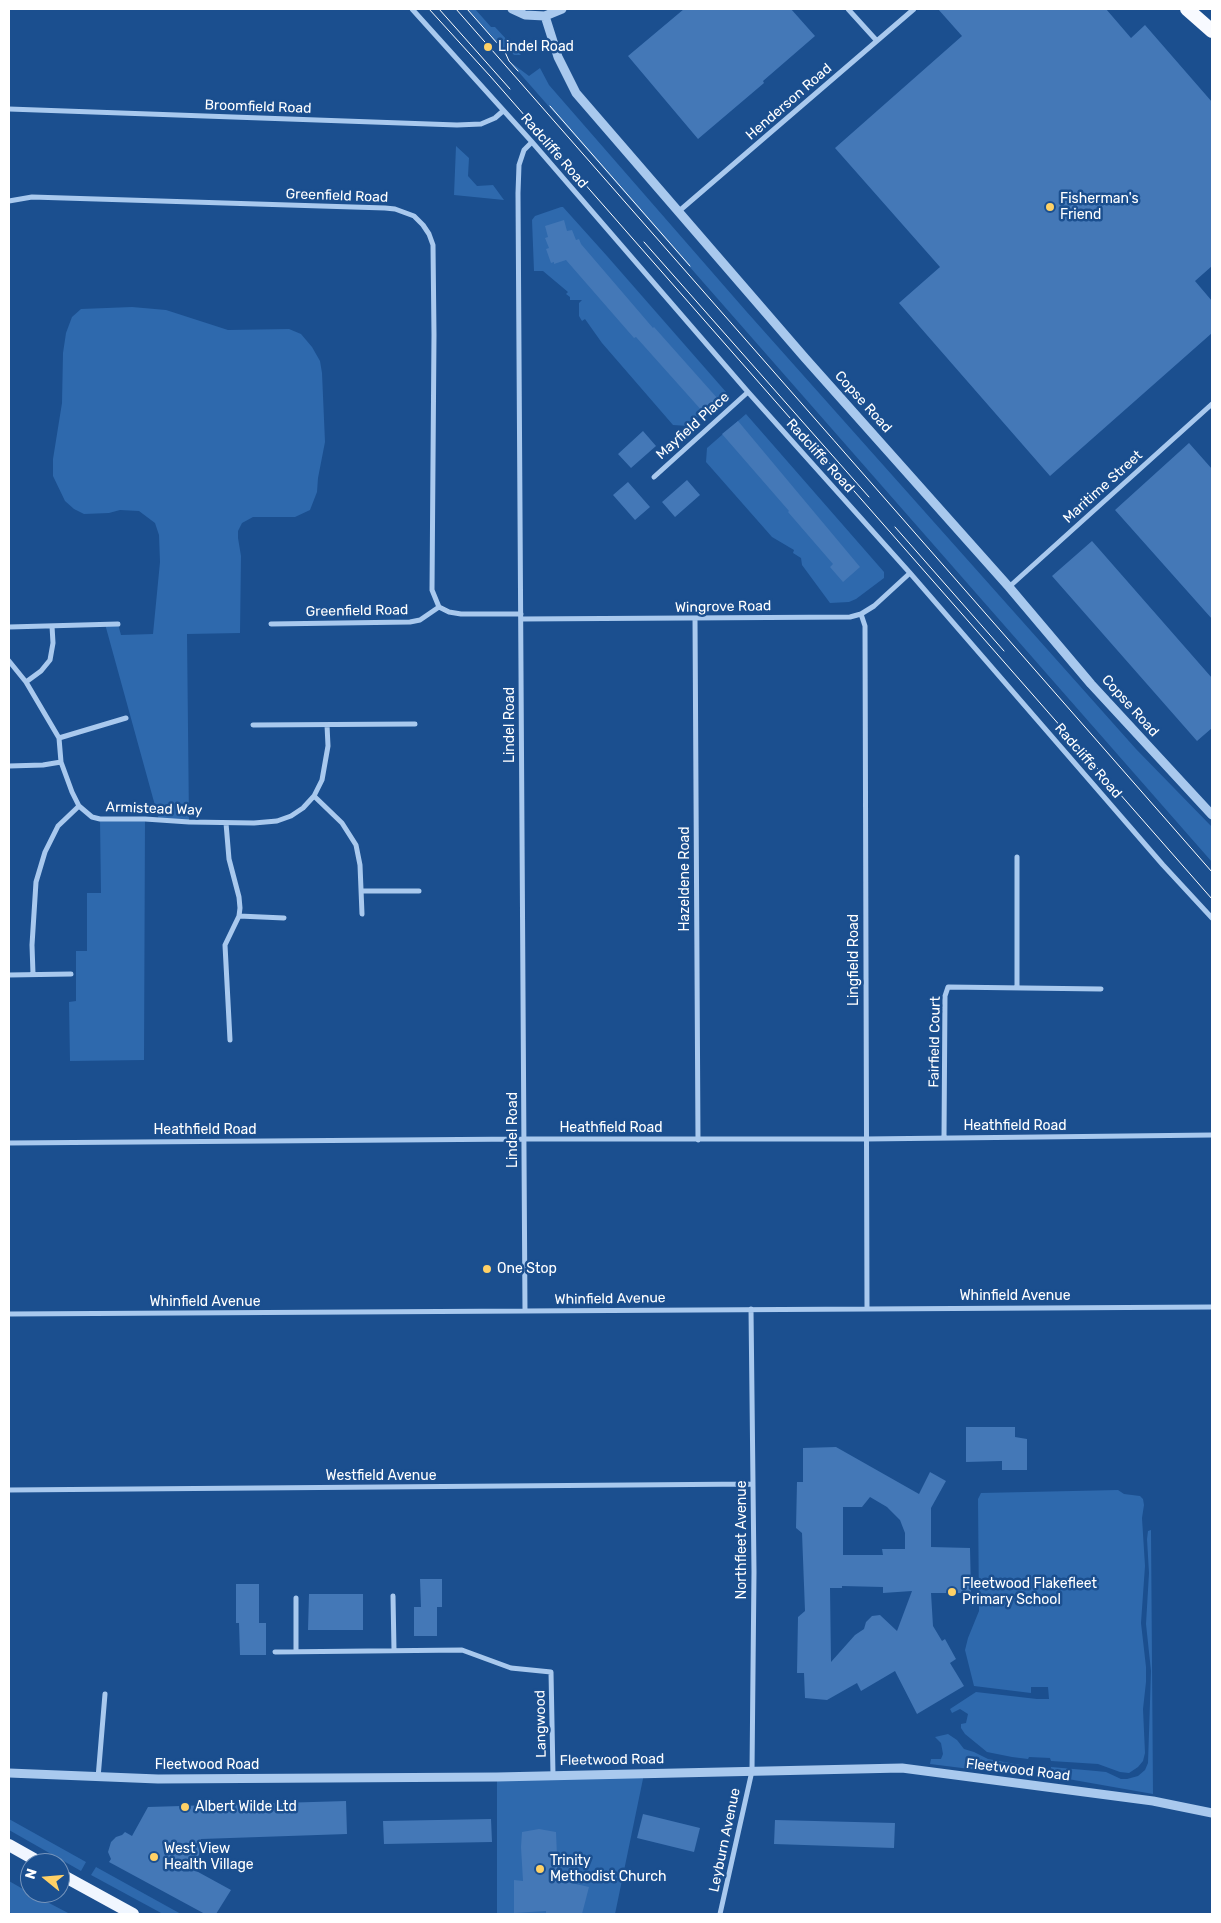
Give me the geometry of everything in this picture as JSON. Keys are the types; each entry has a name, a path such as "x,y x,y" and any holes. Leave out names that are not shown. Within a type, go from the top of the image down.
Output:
{"highway":[{"path":"1187,9 1212,31"}],"main road":[{"path":"9,1845 23,1853"},
{"path":"70,1879 133,1914"}],"street":[{"name":"Radcliffe Road","path":"412,9 532,142 748,392 910,573 1163,865 1212,918"},
{"path":"512,9 525,15 545,16 562,9"},
{"path":"848,9 877,41"},
{"name":"Henderson Road","path":"678,212 914,9"},
{"name":"Copse Road","path":"545,16 558,57 576,93 678,212 1009,587 1091,684 1212,815"},
{"name":"Broomfield Road","path":"9,109 457,125 481,124 496,118 503,112"},
{"name":"Lindel Road","path":"524,1311 518,193 519,165 524,150 532,142"},
{"name":"Greenfield Road","path":"9,201 32,197 385,208 405,212 420,221 430,234 433,245 432,590 440,608 420,620 410,622 271,624"},
{"name":"Mayfield Place","path":"654,477 748,392"},
{"name":"Maritime Street","path":"1009,587 1212,404"},
{"name":"Wingrove Road","path":"521,617 850,617 861,614 874,606 910,573"},
{"path":"440,608 461,614 521,617"},
{"name":"Lingfield Road","path":"861,614 865,626 867,1308"},
{"name":"Hazeldene Road","path":"695,618 698,1140"},
{"path":"9,627 118,624"},
{"path":"26,682 41,672 50,660 53,643 52,626"},
{"path":"9,661 26,682 59,738 61,762 79,806 58,826 45,852 36,882 32,945 33,974"},
{"path":"59,738 126,718"},
{"path":"253,725 416,724"},
{"name":"Armistead Way","path":"79,806 92,817 100,819 226,823 276,821 297,812 314,796 322,780 325,766 328,746 328,725"},
{"path":"9,766 43,765 61,762"},
{"path":"314,796 342,823 356,845 360,865 362,914"},
{"path":"226,823 229,859 239,897 239,916 225,945 230,1040"},
{"path":"1017,857 1017,987"},
{"path":"361,891 419,891"},
{"path":"239,916 284,918"},
{"path":"9,975 71,974"},
{"name":"Fairfield Court","path":"944,1138 946,996 948,987 1101,989"},
{"name":"Heathfield Road","path":"9,1143 524,1139 866,1139 1212,1135"},
{"name":"Whinfield Avenue","path":"9,1314 1212,1307"},
{"name":"Northfleet Avenue","path":"751,1309 753,1484 752,1771"},
{"name":"Westfield Avenue","path":"9,1490 753,1484"},
{"path":"275,1652 394,1650 393,1596"},
{"path":"296,1598 296,1652"},
{"name":"Langwood","path":"394,1650 462,1650 512,1668 551,1672 553,1775"},
{"path":"98,1778 106,1694"},
{"name":"Fleetwood Road","path":"9,1773 98,1778 167,1779 553,1775 902,1768 1153,1801 1212,1813"},
{"name":"Leyburn Avenue","path":"720,1914 752,1771"}],"shaded area":[{"path":"467,9 475,9 521,55 514,55 508,48 505,52 503,51"},
{"path":"509,61 529,76 540,68 549,85 746,311 1136,749 1212,827 1212,862"},
{"path":"456,146 469,158 468,176 477,186 493,185 504,200 454,195"},
{"path":"561,207 607,256 726,392 688,426 673,425 602,343 585,319 582,321 579,316 579,303 582,300 570,300 570,297 566,294 568,292 543,271 534,271 532,220 535,216"},
{"path":"132,307 166,310 228,330 289,329 301,334 312,347 320,361 322,373 325,442 317,492 310,510 295,517 253,517 242,523 238,531 241,556 240,633 187,634 189,822 159,820 105,624 118,624 121,635 153,634 160,562 159,535 155,523 139,511 120,510 109,513 84,514 74,509 65,501 53,476 53,459 62,403 63,353 66,333 72,317 81,309"},
{"path":"746,414 884,572 884,578 856,599 849,602 830,603 802,565 801,558 793,553 794,550 772,537 706,462 707,448"},
{"path":"100,819 145,819 144,1060 70,1061 69,1002 76,1001 76,951 87,951 87,893 101,893"},
{"path":"1118,1490 1124,1494 1140,1496 1143,1499 1144,1505 1142,1518 1145,1566 1141,1623 1146,1682 1143,1709 1145,1753 1143,1761 1129,1773 1120,1772 1098,1764 1051,1761 1050,1758 1029,1757 1028,1759 987,1752 965,1734 961,1728 961,1724 966,1723 968,1714 960,1709 952,1713 950,1709 976,1692 1049,1699 1048,1687 1031,1687 1031,1693 974,1686 965,1650 979,1611 978,1499 981,1493"},
{"path":"1151,1530 1153,1794 1051,1776 1051,1767 1106,1772 1121,1779 1127,1779 1138,1776 1145,1770 1148,1763 1151,1671 1146,1624 1149,1573 1147,1539 1148,1531"},
{"path":"948,1734 957,1740 964,1749 988,1759 1031,1767 1034,1777 930,1764 931,1759 941,1759 943,1754 941,1743 935,1737"},
{"path":"644,1774 615,1914 497,1914 497,1777"},
{"path":"9,1819 70,1853 49,1853 9,1830"},
{"path":"70,1853 86,1862 81,1871 70,1865"},
{"path":"96,1867 181,1914 163,1914 91,1875"},
{"path":"9,1881 20,1887 20,1903 49,1903 70,1914 13,1914 9,1912"}],"building":[{"path":"684,9 791,9 815,36 763,81 764,83 698,139 628,56"},
{"name":"Fisherman's Friend","path":"938,9 1106,9 1131,38 1145,25 1212,102 1212,266 1195,281 1212,301 1212,333 1050,476 899,303 940,267 835,148 962,36"},
{"path":"564,220 567,231 572,230 576,240 579,239 581,244 653,328 718,399 703,412 636,337 634,338 566,260 554,264 554,262 551,263 546,249 549,248 545,238 548,237 545,226"},
{"path":"738,421 860,567 843,582 830,567 833,564 722,434"},
{"path":"643,431 656,446 631,468 618,454"},
{"path":"1189,443 1212,469 1212,619 1115,510"},
{"path":"687,480 700,495 675,517 662,502"},
{"path":"628,482 650,507 635,520 613,495"},
{"path":"1092,541 1212,678 1212,728 1197,741 1052,576"},
{"path":"966,1427 1015,1427 1015,1437 1027,1439 1027,1470 1002,1470 1002,1461 966,1462"},
{"path":"836,1447 919,1494 930,1472 946,1481 931,1508 931,1547 970,1548 971,1593 931,1593 933,1626 942,1641 945,1639 956,1659 950,1663 964,1686 917,1714 895,1671 861,1691 857,1683 827,1700 805,1698 804,1673 797,1673 798,1617 805,1611 802,1533 796,1528 797,1482 803,1482 803,1448","holes":["870,1497 887,1507 900,1520 905,1533 905,1549 882,1549 883,1555 843,1555 843,1507 862,1507","842,1586 883,1587 883,1593 912,1591 897,1631 880,1615 872,1616 866,1622 864,1629 855,1635 831,1662 830,1588 842,1588"]},
{"path":"420,1579 442,1579 442,1607 437,1607 437,1636 414,1636 414,1607 421,1607"},
{"path":"236,1584 259,1584 259,1623 266,1623 266,1655 240,1655 239,1623 236,1623"},
{"path":"309,1594 363,1594 363,1630 308,1630"},
{"name":"West View Health Village","path":"346,1801 347,1834 201,1839 199,1855 189,1867 231,1890 216,1914 205,1914 109,1862 111,1859 108,1852 111,1842 125,1832 132,1836 148,1807"},
{"path":"643,1814 700,1828 694,1852 637,1838"},
{"path":"491,1819 492,1842 384,1844 383,1821"},
{"path":"775,1820 895,1823 894,1848 774,1844"},
{"path":"539,1829 556,1832 558,1880 589,1887 582,1914 546,1914 546,1911 514,1913 514,1880 523,1881 522,1832"}],"tram line":[{"path":"429,9 490,76 1212,899"},
{"path":"439,9 510,89"},
{"path":"456,9 1212,872"},
{"path":"467,9 505,52 509,61 518,71"},
{"path":"550,106 690,266"},
{"path":"644,242 869,497"},
{"path":"895,527 1004,651"}],"place":[{"name":"Lindel Road","path":"488,47"},
{"name":"Fisherman's Friend","path":"1050,207"},
{"name":"One Stop","path":"487,1269"},
{"name":"Fleetwood Flakefleet Primary School","path":"952,1592"},
{"name":"Albert Wilde Ltd","path":"185,1807"},
{"name":"West View Health Village","path":"154,1857"},
{"name":"Trinity Methodist Church","path":"540,1869"}]}
